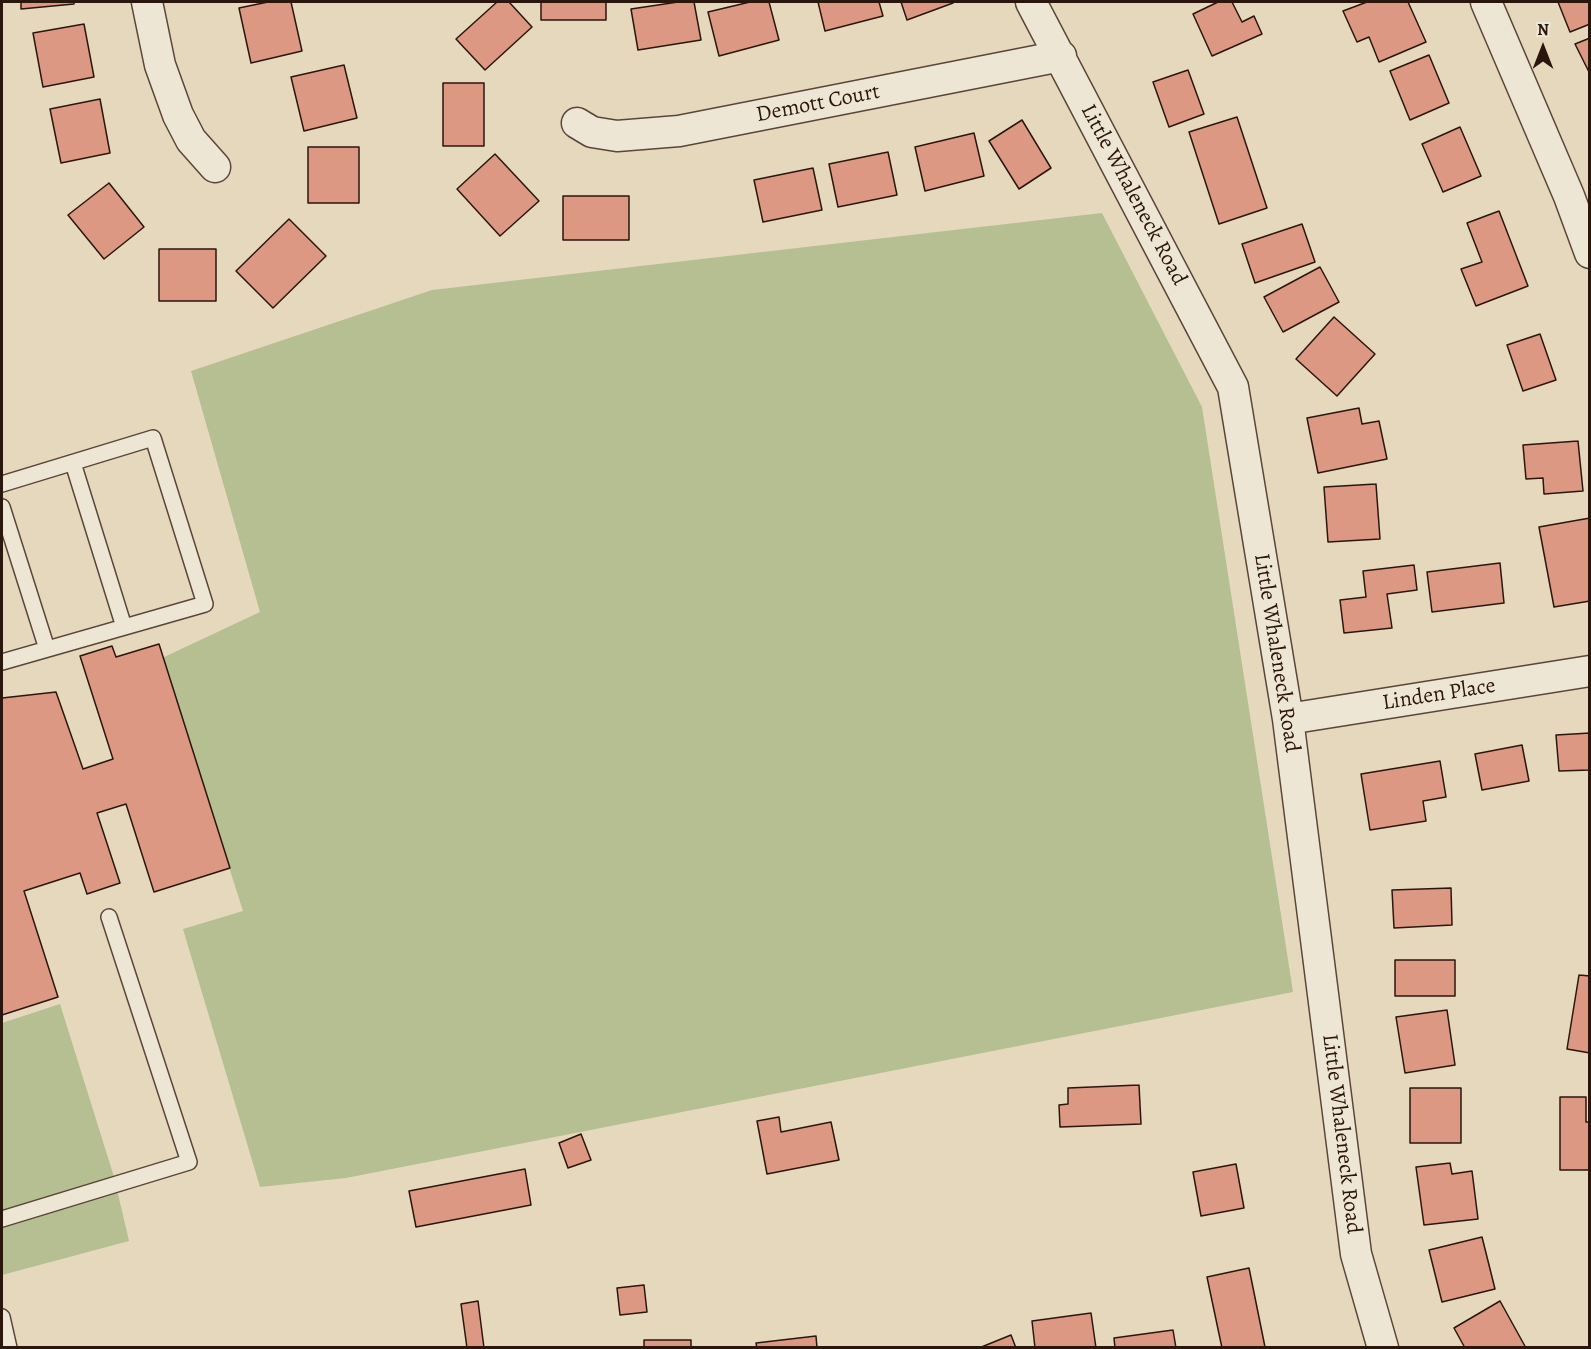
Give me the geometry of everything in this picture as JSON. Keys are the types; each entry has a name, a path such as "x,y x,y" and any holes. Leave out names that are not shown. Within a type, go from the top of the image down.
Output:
{"street":[{"path":"147,2 160,65 178,115 191,140 215,167"},
{"name":"Little Whaleneck Road","path":"1031,2 1233,387 1288,719 1356,1254 1383,1347"},
{"path":"1486,2 1569,196 1590,253"},
{"name":"Demott Court","path":"577,123 592,132 617,136 679,131 1061,56"},
{"name":"Linden Place","path":"1288,719 1590,671"}],"lane":[{"path":"2,484 153,438 205,604 2,662"},
{"path":"73,463 124,627"},
{"path":"2,507 47,649"},
{"path":"2,1219 189,1162 109,918"},
{"path":"2,1317 9,1347"}],"green space":[{"path":"1102,213 1202,407 1293,992 346,1178 260,1187 183,929 243,911 162,658 260,612 191,371 432,290"},
{"path":"60,1004 114,1177 129,1241 2,1275 2,1023"}],"building":[{"path":"21,2 74,2 74,4 21,9"},
{"path":"268,2 291,2 302,51 251,63 239,8"},
{"path":"497,2 509,2 532,27 485,70 456,39"},
{"path":"541,2 606,2 606,20 541,20"},
{"path":"694,2 701,40 638,50 631,9"},
{"path":"750,2 769,2 779,40 719,56 708,12"},
{"path":"818,2 879,2 883,16 825,31"},
{"path":"901,2 953,2 953,3 907,20"},
{"path":"1218,2 1232,2 1242,22 1254,16 1262,34 1212,56 1193,14"},
{"path":"1367,2 1408,2 1426,42 1379,62 1369,37 1357,42 1343,11"},
{"path":"1558,2 1590,2 1590,24 1570,32"},
{"path":"84,24 94,77 43,87 33,33"},
{"path":"1590,38 1590,74 1575,44"},
{"path":"1429,55 1449,103 1410,120 1390,71"},
{"path":"344,65 357,118 304,131 291,77"},
{"path":"1188,70 1204,114 1169,127 1153,82"},
{"path":"443,83 484,83 484,146 443,146"},
{"path":"100,99 110,153 61,163 50,109"},
{"path":"1237,117 1267,208 1219,224 1189,132"},
{"path":"1022,120 1051,168 1019,189 989,141"},
{"path":"1460,127 1481,176 1443,192 1422,144"},
{"path":"974,133 984,176 925,191 915,147"},
{"path":"308,147 359,147 359,203 308,203"},
{"path":"888,152 897,195 838,207 829,164"},
{"path":"495,154 539,201 500,236 457,189"},
{"path":"813,168 822,210 763,222 754,180"},
{"path":"109,183 144,227 104,259 68,215"},
{"path":"563,196 629,196 629,240 563,240"},
{"path":"1499,211 1528,286 1476,306 1461,269 1482,262 1467,223"},
{"path":"289,219 326,256 273,308 236,271"},
{"path":"1302,224 1315,262 1255,283 1242,244"},
{"path":"159,249 216,249 216,301 159,301"},
{"path":"1320,267 1339,302 1283,332 1264,297"},
{"path":"1334,317 1375,354 1337,396 1296,359"},
{"path":"1540,334 1556,380 1523,391 1507,345"},
{"path":"1359,408 1362,424 1379,421 1387,459 1318,473 1307,418"},
{"path":"1578,441 1583,491 1544,494 1543,478 1526,479 1523,445"},
{"path":"1376,484 1380,539 1328,542 1324,487"},
{"path":"1590,518 1590,601 1554,607 1539,527"},
{"path":"1500,563 1504,603 1432,612 1427,572"},
{"path":"1414,565 1417,590 1387,594 1392,628 1344,633 1340,600 1366,597 1363,571"},
{"path":"159,644 230,868 154,892 126,804 97,813 120,883 87,894 80,873 24,891 58,997 2,1015 2,698 56,692 83,769 113,759 80,656 112,646 116,657"},
{"path":"1590,733 1590,770 1559,771 1556,735"},
{"path":"1522,745 1529,781 1482,790 1475,754"},
{"path":"1440,761 1446,797 1423,801 1426,821 1370,830 1361,774"},
{"path":"1451,888 1452,925 1394,928 1392,890"},
{"path":"1395,960 1455,960 1455,996 1395,996"},
{"path":"1579,975 1590,976 1590,1053 1567,1049"},
{"path":"1447,1010 1455,1065 1405,1073 1396,1017"},
{"path":"1139,1085 1141,1124 1060,1127 1059,1105 1068,1104 1068,1088"},
{"path":"1410,1088 1461,1088 1461,1143 1410,1143"},
{"path":"1560,1097 1586,1097 1586,1122 1590,1122 1590,1170 1560,1170"},
{"path":"779,1117 781,1132 831,1122 839,1160 767,1174 757,1121"},
{"path":"581,1134 591,1160 568,1168 559,1143"},
{"path":"1450,1163 1452,1174 1472,1171 1478,1219 1424,1225 1416,1167"},
{"path":"1236,1164 1244,1208 1201,1216 1193,1172"},
{"path":"525,1169 531,1205 416,1227 409,1191"},
{"path":"1482,1237 1495,1289 1442,1302 1429,1250"},
{"path":"1249,1268 1265,1347 1222,1348 1207,1277"},
{"path":"644,1285 647,1312 620,1315 617,1288"},
{"path":"478,1301 484,1348 467,1348 461,1304"},
{"path":"1500,1301 1526,1348 1465,1348 1454,1328"},
{"path":"1091,1313 1096,1348 1035,1348 1032,1321"},
{"path":"1173,1330 1176,1348 1115,1348 1114,1338"},
{"path":"1011,1335 1016,1348 979,1348"},
{"path":"816,1336 817,1348 757,1348 756,1343"},
{"path":"644,1340 691,1340 691,1348 644,1348"}]}
